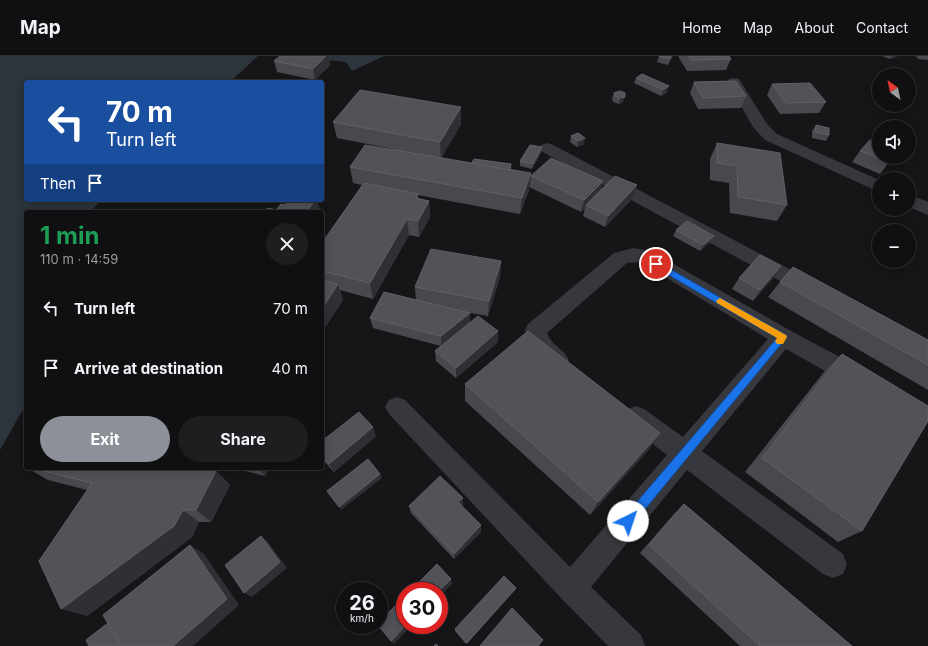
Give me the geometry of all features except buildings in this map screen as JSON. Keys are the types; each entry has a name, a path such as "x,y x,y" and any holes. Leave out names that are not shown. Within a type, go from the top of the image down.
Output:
{"street":[{"path":"734,82 761,127 771,137 872,184"},
{"path":"547,148 829,299"},
{"path":"916,203 928,209"},
{"path":"578,374 546,351 538,341 536,330 621,258 633,255 644,256 783,337 876,388"},
{"path":"571,588 686,454 783,337"},
{"path":"616,402 833,564"},
{"path":"397,406 571,588 630,646"}],"shaded area":[{"path":"0,56 258,56 232,80 24,80 24,202 100,202 91,210 24,210 24,408 0,450"},
{"path":"292,56 384,56 352,71 346,62"}],"slow traffic":[{"path":"720,301 783,337 780,341"}],"route":[{"path":"628,521 783,337 656,264"}]}
